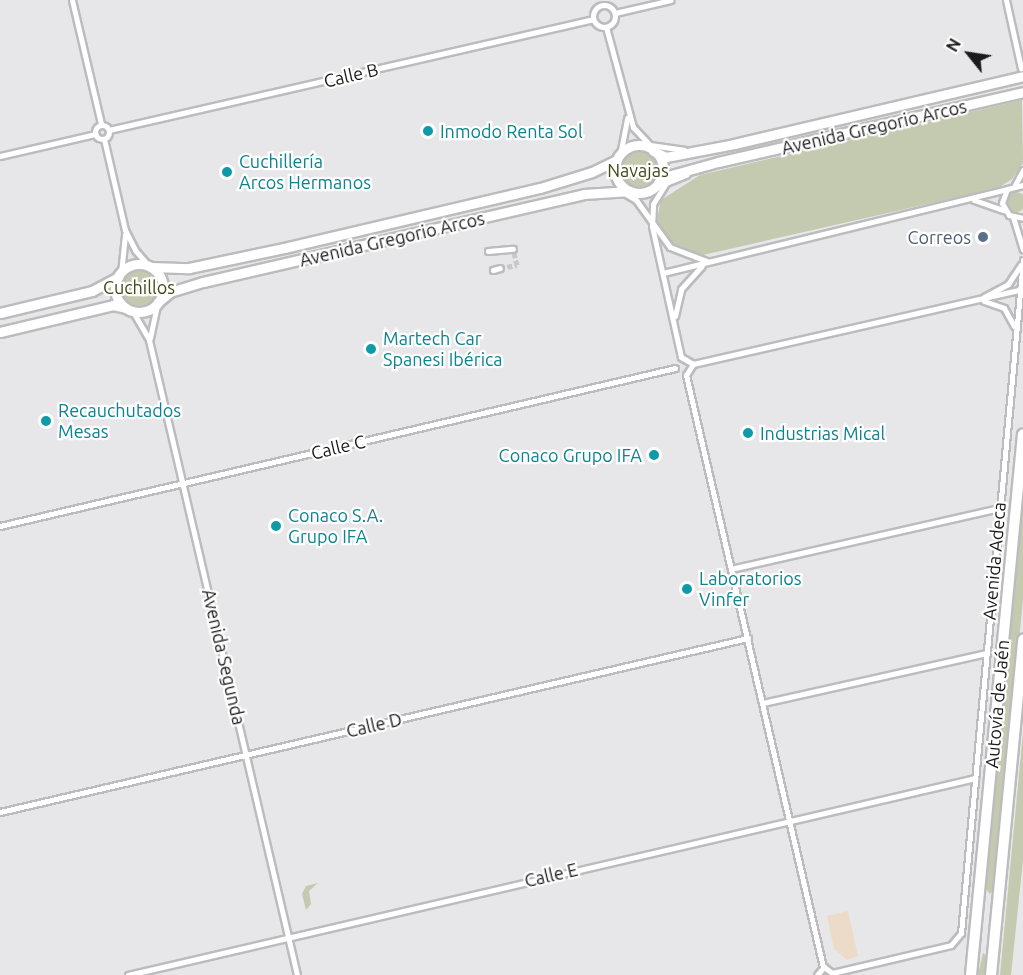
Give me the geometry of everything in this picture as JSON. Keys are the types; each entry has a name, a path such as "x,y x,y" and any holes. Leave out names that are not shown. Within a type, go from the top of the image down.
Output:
{"highway":[{"name":"Autovía de Jaén","path":"971,975 1023,434"},
{"name":"Autovía de Jaén","path":"991,975 1023,640"}],"main road":[{"name":"Avenida Gregorio Arcos","path":"648,146 666,157 734,144 1007,80 1022,72"},
{"name":"Avenida Gregorio Arcos","path":"657,185 664,177 718,162 1023,93"},
{"path":"648,146 662,164 657,185 645,192 633,195 617,178 618,158 632,147 648,146"},
{"name":"Avenida Gregorio Arcos","path":"150,267 189,268 284,248 540,188 600,170 618,158"},
{"name":"Avenida Gregorio Arcos","path":"158,303 170,292 203,282 613,191 633,195"},
{"path":"0,313 92,291 132,265 150,267 162,280 158,303 146,311 113,305 0,332"},
{"path":"119,275 116,294 129,309"}],"street":[{"path":"72,0 101,124 109,130 104,139 125,230 135,250 150,267"},
{"path":"615,13 671,0"},
{"path":"1006,0 1022,72"},
{"path":"601,2 610,6 615,13 614,20 606,27 598,26 592,19 594,10 601,2"},
{"name":"Calle B","path":"109,130 592,19"},
{"path":"606,27 628,116 648,146 667,150 734,144"},
{"path":"618,158 628,116"},
{"path":"95,134 101,124"},
{"path":"0,156 95,134 104,139"},
{"path":"655,196 666,183 718,162"},
{"path":"1015,185 1023,170"},
{"path":"657,185 652,226 681,357 675,368 686,375 823,967 832,974"},
{"path":"663,273 974,200 1015,185 1023,185"},
{"path":"1005,211 1002,198 1007,189"},
{"path":"633,195 652,226 676,252 708,262"},
{"path":"974,200 1005,211 1013,217 1023,218"},
{"path":"1013,217 1023,249"},
{"path":"119,275 125,230"},
{"path":"488,251 513,246 513,249"},
{"path":"977,300 1004,288 1023,261"},
{"name":"Avenida Adeca","path":"832,974 951,945 961,933 1023,261"},
{"path":"675,330 675,307 681,289 708,262"},
{"path":"493,270 500,268"},
{"path":"1004,288 1019,290"},
{"path":"681,357 693,364 1019,290"},
{"path":"977,300 1004,308 1015,330"},
{"name":"Avenida Segunda","path":"149,340 158,303"},
{"name":"Avenida Segunda","path":"129,309 149,340 297,975"},
{"path":"686,375 693,364"},
{"name":"Calle C","path":"0,526 675,368"},
{"path":"731,569 999,508"},
{"name":"Calle D","path":"0,812 748,638"},
{"path":"763,703 986,653"},
{"name":"Calle E","path":"128,975 975,778"},
{"path":"817,975 823,967"}],"shaded area":[{"path":"848,911 858,956 847,960 834,949 827,916"}],"green space":[{"path":"1022,100 1023,163 1012,179 998,188 703,255 672,245 657,220 661,200 700,175"},
{"name":"Navajas","path":"638,151 652,156 657,170 652,184 638,189 624,184 619,170 624,156"},
{"path":"1016,192 1023,195 1026,202 1023,209 1016,212 1009,209 1006,202 1009,195"},
{"name":"Cuchillos","path":"139,268 153,273 158,287 153,301 139,306 125,301 120,287 125,273"},
{"path":"1023,481 1023,600 994,889 990,894 986,889"},
{"path":"1023,732 1023,860 1011,975 1000,975"},
{"path":"318,883 309,891 311,904 306,910 302,894 306,886"},
{"path":"983,953 989,958 987,975 978,975"}],"tunnel":[{"path":"500,268 517,265 513,249"}],"place":[{"name":"Inmodo Renta Sol","path":"428,131"},
{"name":"Cuchillería Arcos Hermanos","path":"227,172"},
{"name":"Correos","path":"983,237"},
{"name":"Martech Car Spanesi Ibérica","path":"371,349"},
{"name":"Recauchutados Mesas","path":"46,421"},
{"name":"Industrias Mical","path":"748,433"},
{"name":"Conaco Grupo IFA","path":"654,455"},
{"name":"Conaco S.A. Grupo IFA","path":"276,526"},
{"name":"Laboratorios Vinfer","path":"687,589"}]}
